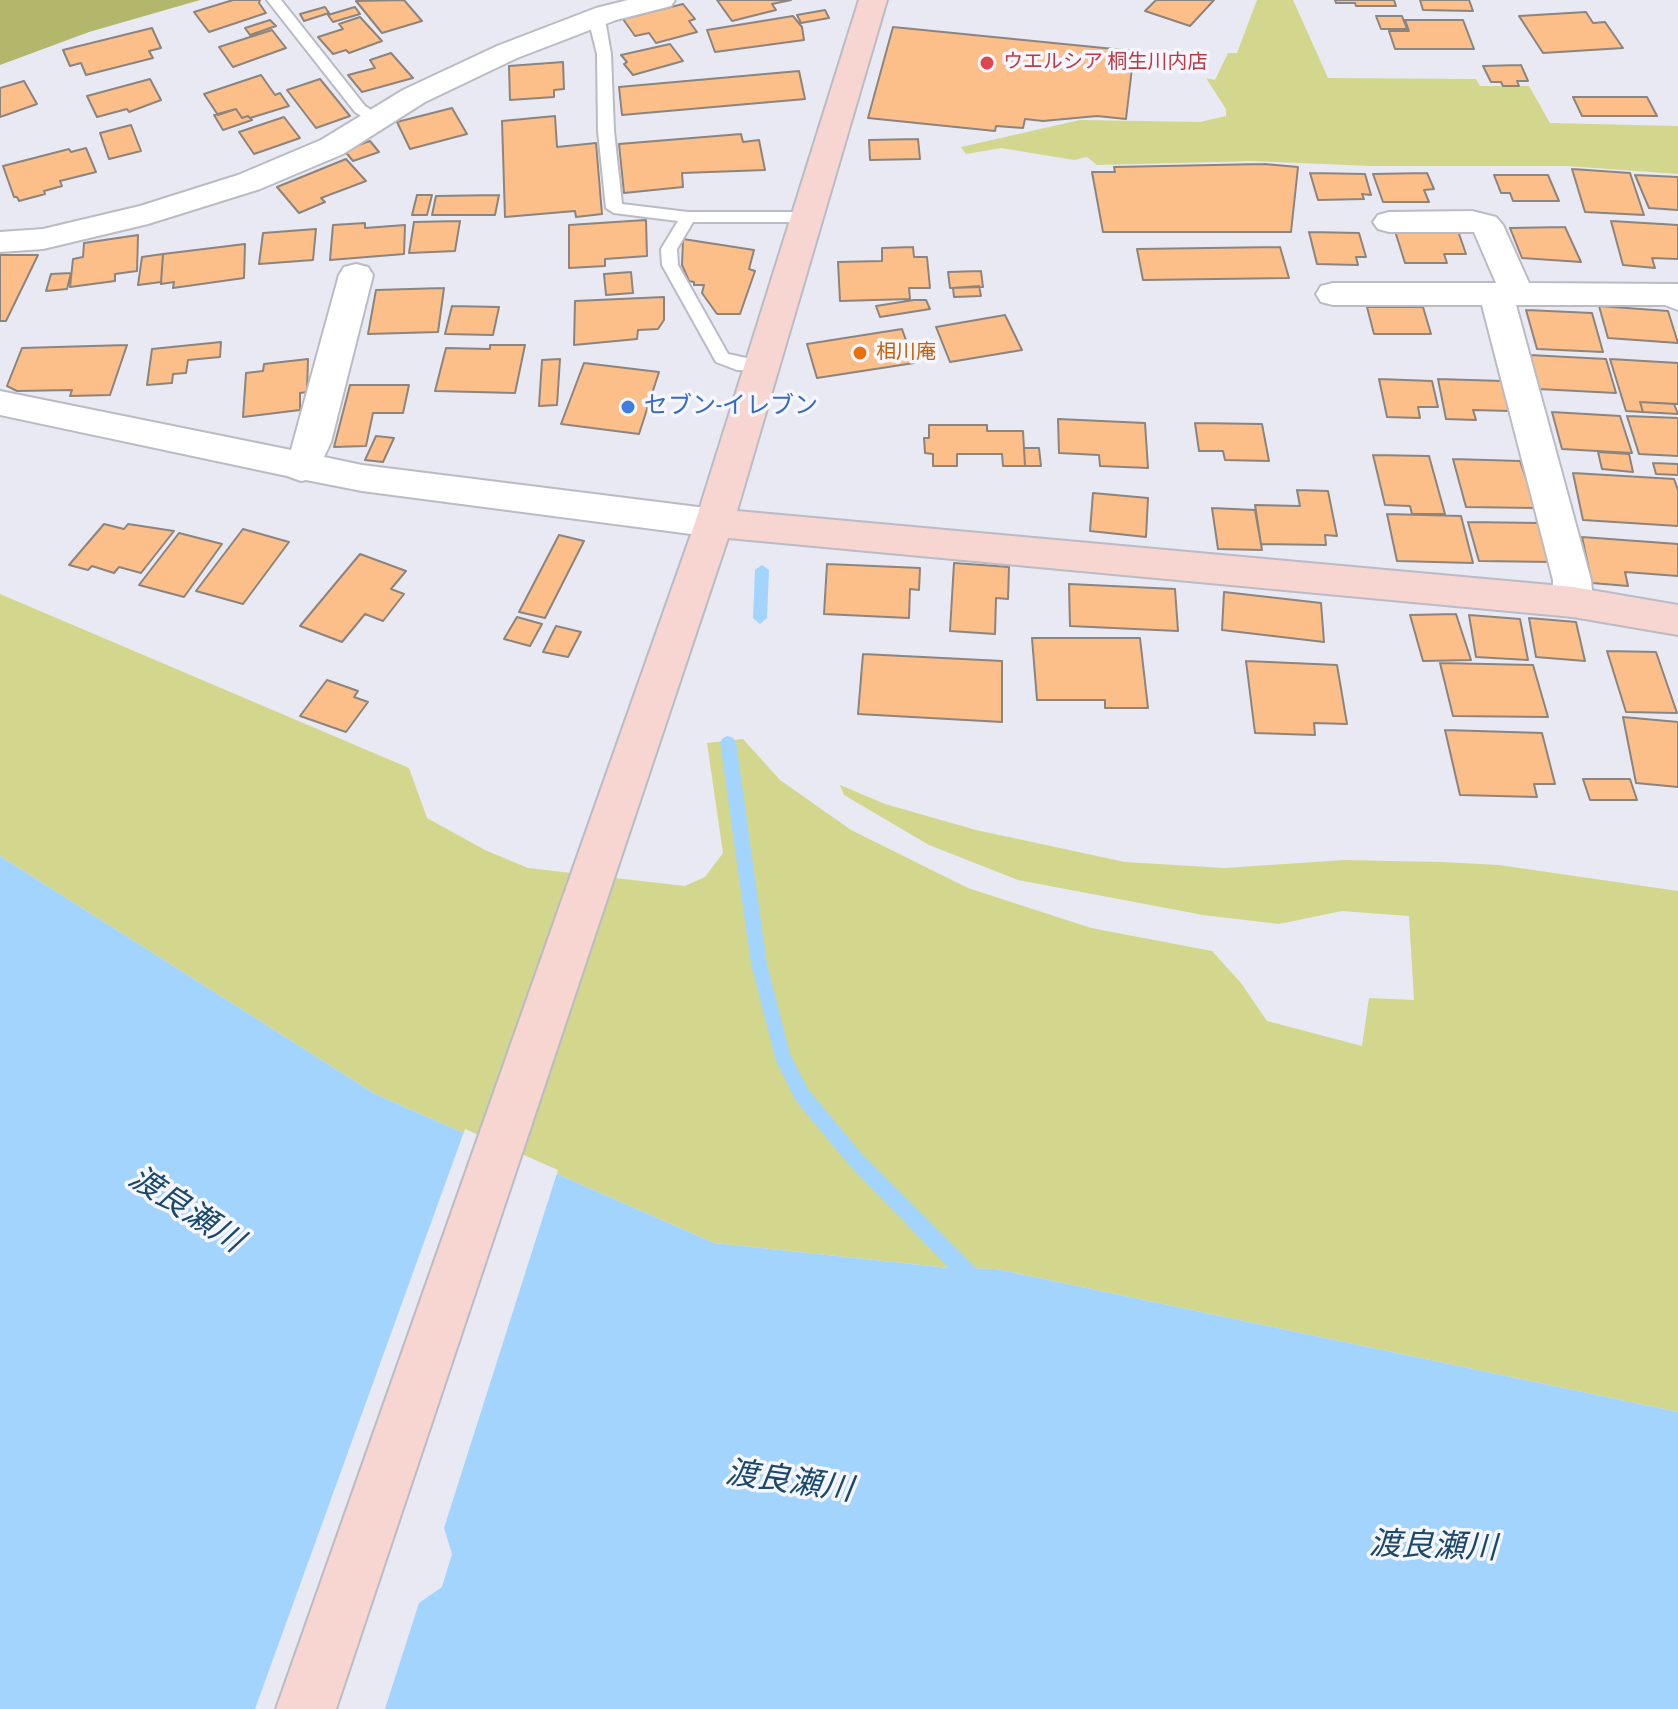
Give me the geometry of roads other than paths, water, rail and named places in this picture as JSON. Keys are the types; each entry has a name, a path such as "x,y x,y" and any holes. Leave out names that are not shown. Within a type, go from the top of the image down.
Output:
{"street":[{"path":"0,242 43,239 148,214 249,182 332,147 414,96 483,62 595,18 661,0"},
{"path":"306,1709 714,523 764,367 873,0"},
{"path":"1389,222 1472,221 1485,224 1492,232 1572,580 1573,602"},
{"path":"301,468 313,442 356,275"},
{"path":"1333,294 1677,295"},
{"path":"0,403 301,468 714,523 1573,602 1678,620"}],"lane":[{"path":"274,0 360,109 377,120"},
{"path":"595,18 604,54 612,206 618,210 688,217 809,217"},
{"path":"688,217 669,249 670,265 722,358 737,364 764,367"}],"water":[{"name":"渡良瀬川","path":"0,856 375,1094 714,1243 949,1268 996,1269 1678,1412 1678,1709 0,1709"}],"waterway":[{"path":"760,618 762,570"},
{"path":"728,742 759,964 782,1055 802,1095 855,1159 976,1282"}],"place":[{"name":"ウエルシア 桐生川内店","path":"987,63"},
{"name":"相川庵","path":"860,353"},
{"name":"セブン-イレブン","path":"628,407"}]}
